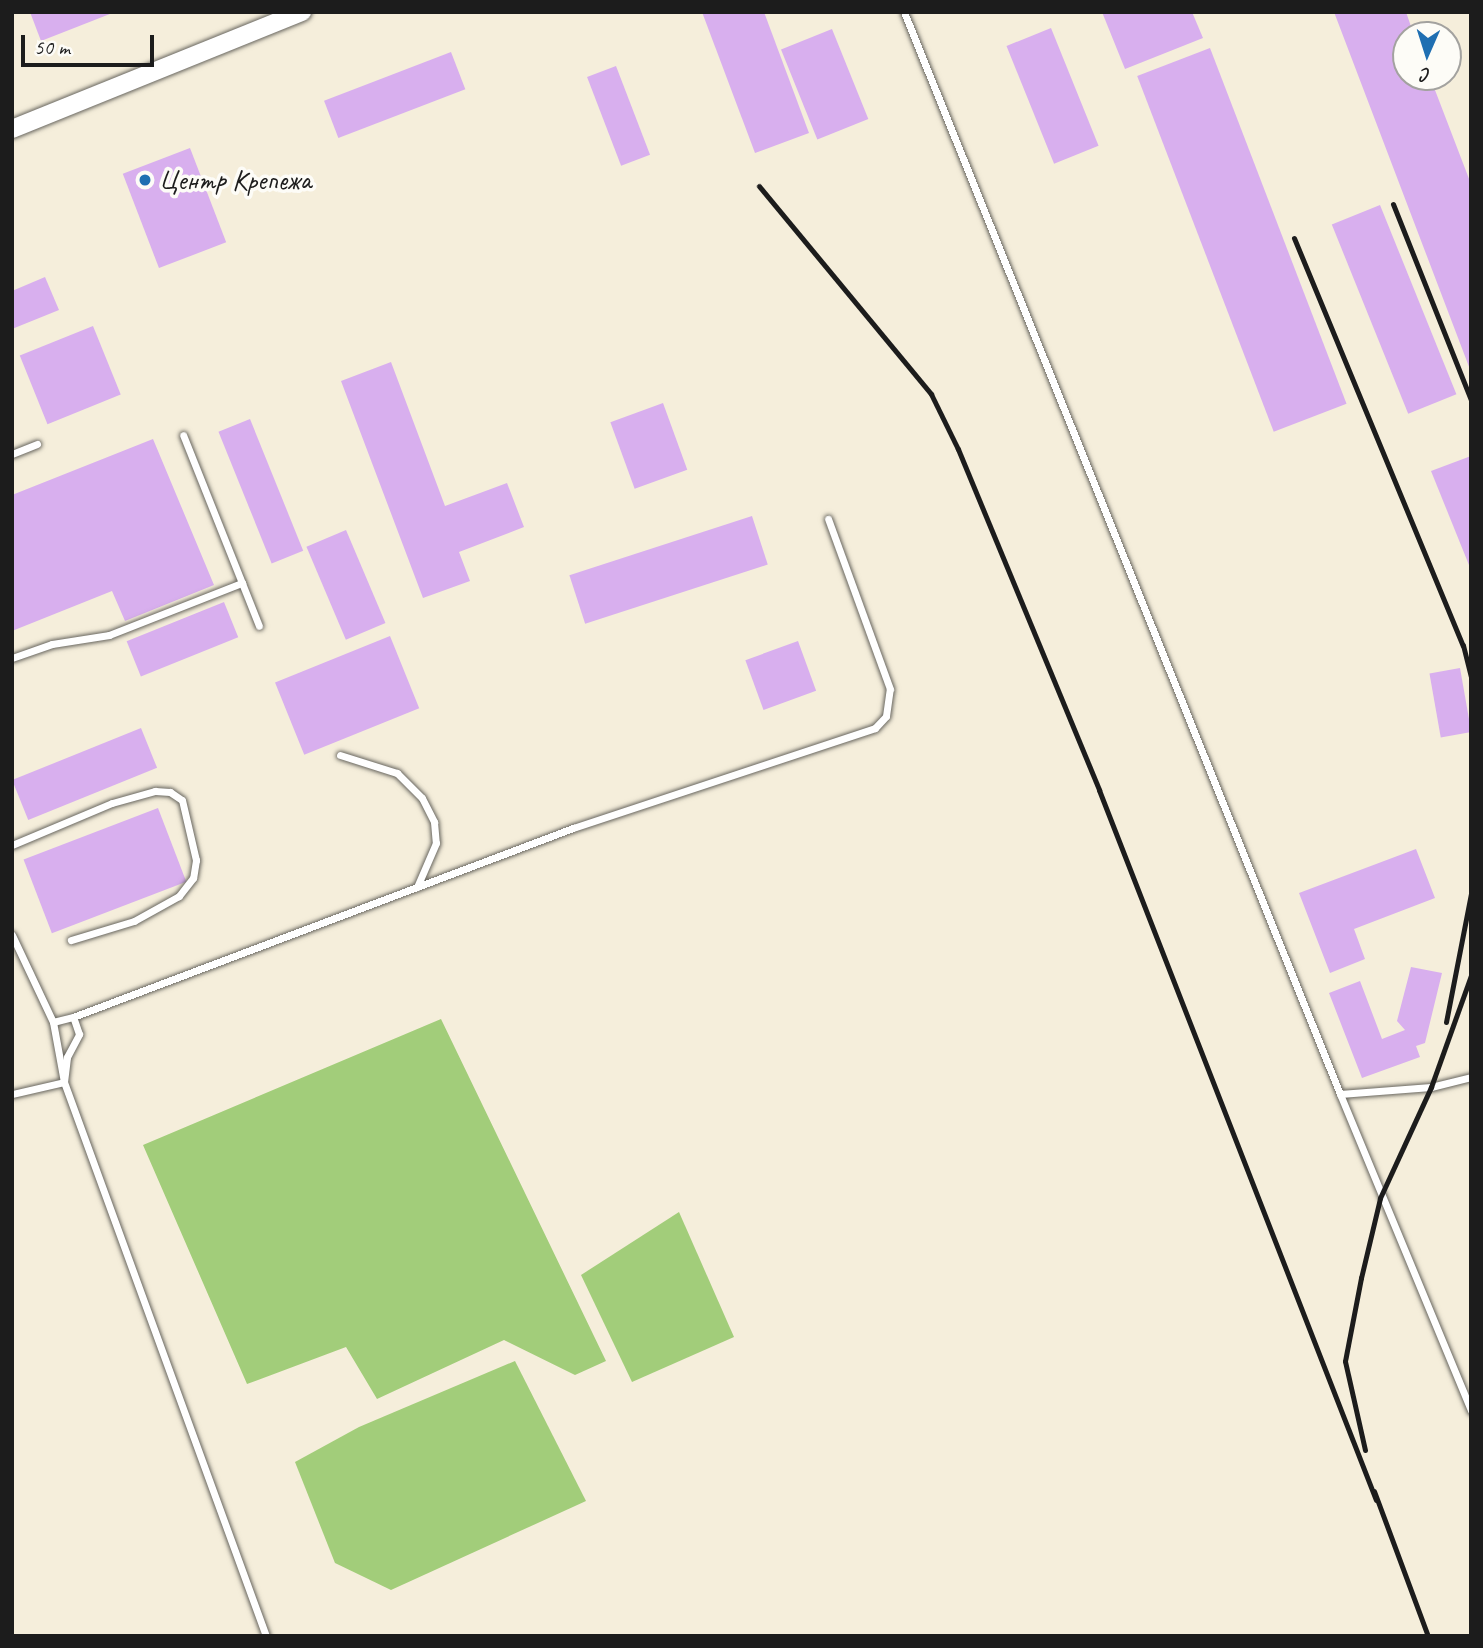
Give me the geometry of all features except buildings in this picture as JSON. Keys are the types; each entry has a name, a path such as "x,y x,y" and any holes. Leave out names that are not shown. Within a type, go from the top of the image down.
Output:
{"street":[{"path":"12,129 302,12"}],"lane":[{"path":"904,12 1339,1094 1471,1411"},
{"path":"184,435 260,626"},
{"path":"12,454 37,444"},
{"path":"53,1023 573,828 875,728 886,716 890,690 828,519"},
{"path":"12,659 52,644 109,635 242,583"},
{"path":"340,755 397,773 422,798 434,822 436,844 416,887"},
{"path":"12,845 112,803 155,791 170,792 182,800 195,860 194,878 179,896 134,921 71,940"},
{"path":"12,936 53,1023 64,1082 266,1636"},
{"path":"64,1082 67,1057 79,1034 73,1017"},
{"path":"1339,1094 1431,1087 1471,1077"},
{"path":"12,1094 64,1082"}],"green space":[{"path":"441,1019 606,1361 575,1375 504,1340 377,1399 346,1347 247,1384 143,1145"},
{"path":"679,1212 734,1337 632,1382 581,1275"},
{"path":"515,1361 586,1501 391,1590 335,1563 295,1462 359,1427"}],"railway":[{"path":"759,186 931,394 958,449 1099,790 1376,1500"},
{"path":"1393,204 1471,400"},
{"path":"1294,238 1463,645 1471,678"},
{"path":"1446,1022 1471,893"},
{"path":"1365,1450 1345,1361 1361,1278 1380,1198 1431,1087 1471,975"},
{"path":"1374,1491 1428,1636"}],"place":[{"name":"Центр Крепежа","path":"145,180"}]}
